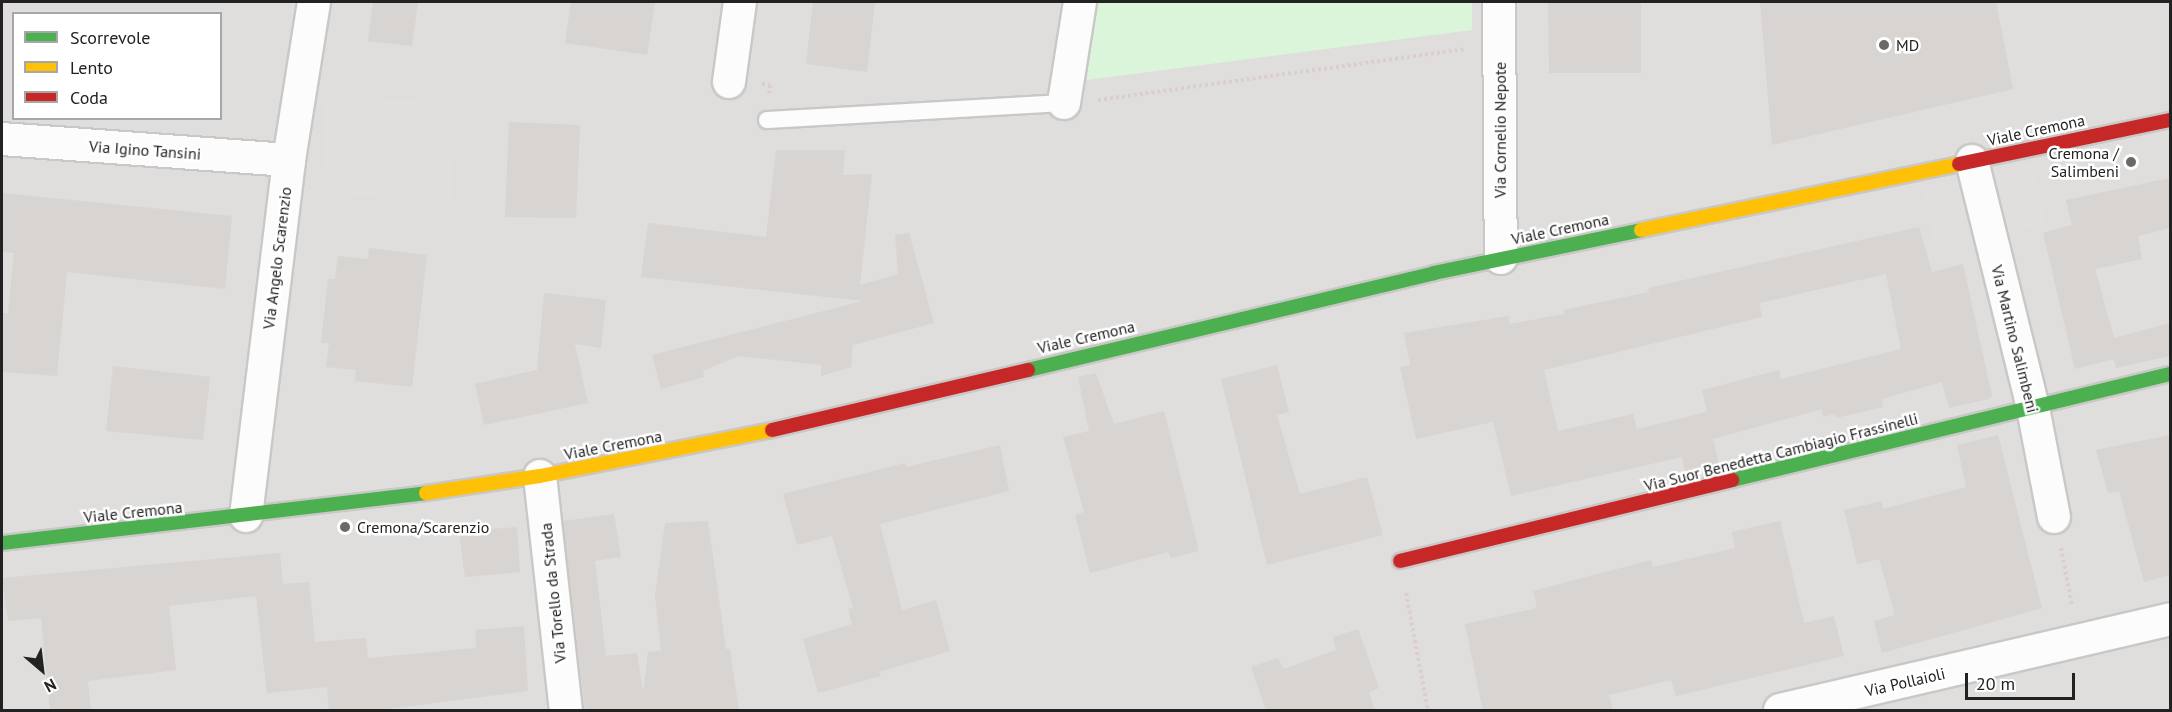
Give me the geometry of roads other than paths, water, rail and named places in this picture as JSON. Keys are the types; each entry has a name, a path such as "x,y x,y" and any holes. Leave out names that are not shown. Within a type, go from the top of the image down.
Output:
{"main road":[{"name":"Viale Cremona","path":"2,543 246,516 540,476 748,436 1501,258 2170,120"},
{"name":"Via Suor Benedetta Cambiagio Frassinelli","path":"1400,561 2170,374"}],"street":[{"name":"Via Angelo Scarenzio","path":"246,516 289,160 314,2"},
{"path":"729,82 740,2"},
{"path":"1064,103 1080,2"},
{"name":"Via Cornelio Nepote","path":"1499,2 1501,258"},
{"name":"Via Igino Tansini","path":"2,140 289,160"},
{"name":"Via Martino Salimbeni","path":"1972,161 2032,408 2054,518"},
{"name":"Via Torello da Strada","path":"540,476 566,711"},
{"name":"Via Pollaioli","path":"1780,711 2170,619"}],"lane":[{"path":"766,120 1064,103"}],"place":[{"name":"MD","path":"1884,45"},
{"name":"Cremona / Salimbeni","path":"2131,162"},
{"name":"Cremona/Scarenzio","path":"345,527"}]}
